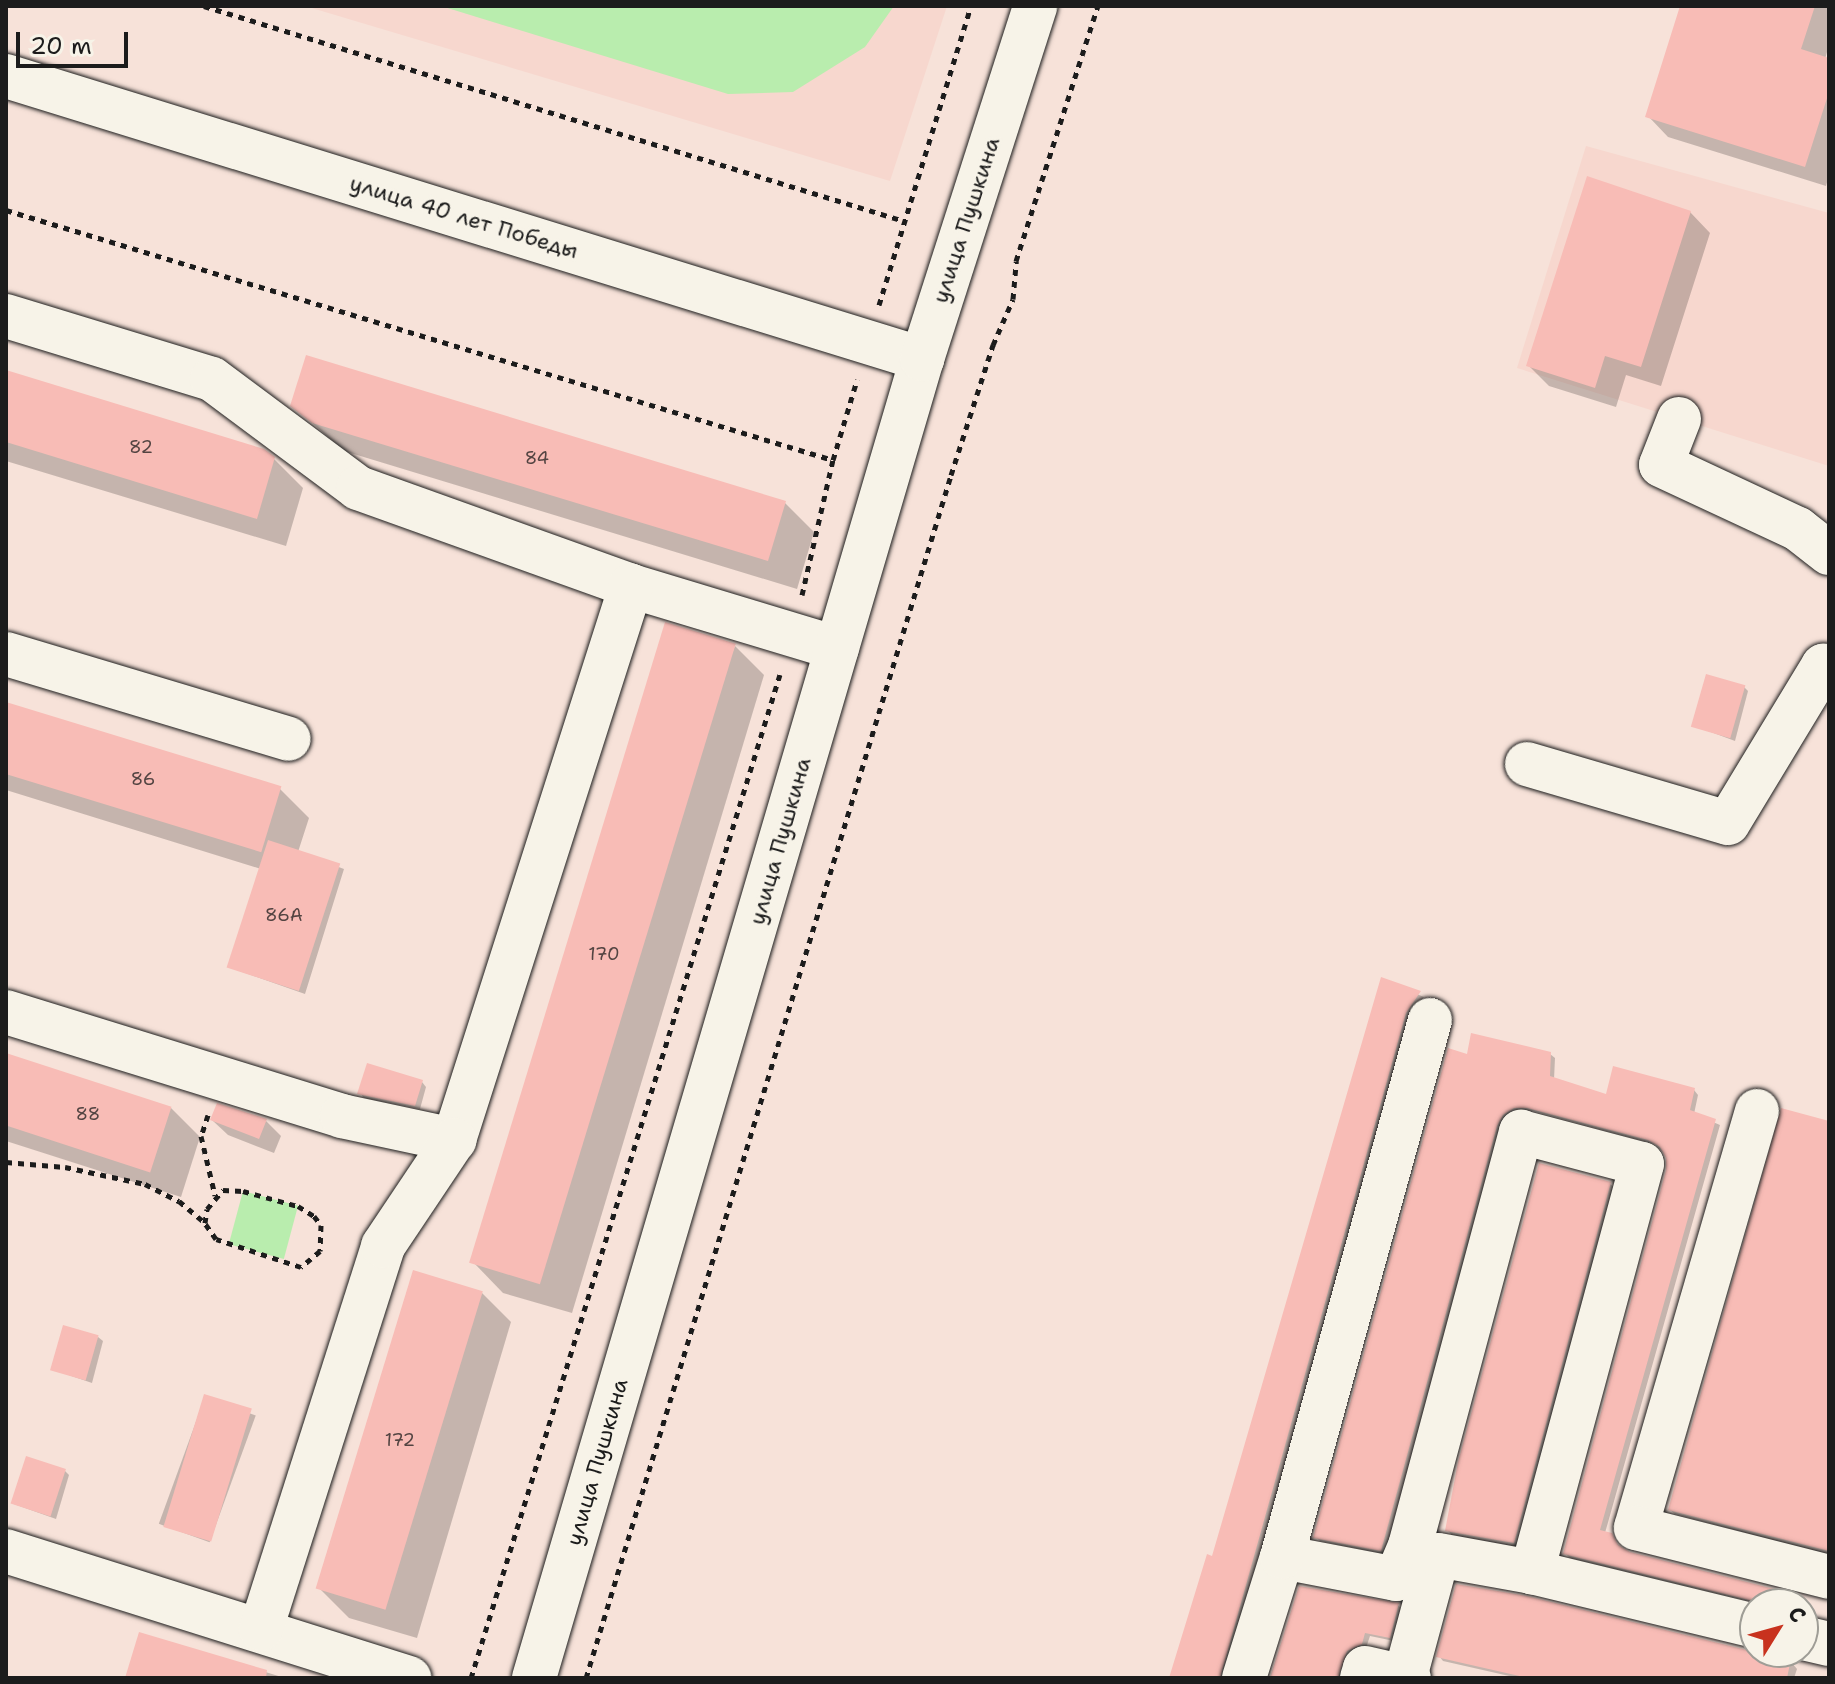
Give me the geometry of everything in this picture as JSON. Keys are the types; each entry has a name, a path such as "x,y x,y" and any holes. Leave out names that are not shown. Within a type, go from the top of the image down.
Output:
{"street":[{"name":"улица Пушкина","path":"534,1678 922,359 1035,6"},
{"name":"улица 40 лет Победы","path":"6,76 869,340 922,359"},
{"path":"6,316 212,379 358,488 631,586 837,648"},
{"path":"1679,419 1661,465 1798,529 1829,553"},
{"path":"261,1629 383,1246 454,1140 631,586"},
{"path":"6,654 289,739"},
{"path":"1527,764 1728,823 1823,666 1829,667"},
{"path":"6,1012 342,1116 454,1140"},
{"path":"1244,1678 1282,1557 1430,1020"},
{"path":"1757,1111 1636,1528 1829,1577"},
{"path":"1362,1678 1365,1668 1407,1677 1424,1550 1521,1132 1642,1164 1532,1572"},
{"path":"1282,1557 1396,1579 1424,1550"},
{"path":"1424,1550 1532,1572 1739,1622"},
{"path":"6,1551 409,1678"}],"path":[{"path":"204,6 904,221"},
{"path":"471,1678 792,635 833,460 971,6"},
{"path":"586,1678 951,475 993,345 1013,299 1016,261 1098,6"},
{"path":"6,210 833,460"},
{"path":"205,1223 215,1195 201,1136 216,1077"},
{"path":"6,1162 65,1167 145,1184 179,1201 205,1223 208,1231 227,1244 301,1267 320,1251 321,1225 298,1206 243,1191 223,1190 215,1195"}],"shaded area":[{"path":"305,6 947,6 890,181"},
{"path":"1586,146 1829,213 1829,466 1517,368"}],"green space":[{"path":"441,6 894,6 865,47 793,92 728,94"},
{"path":"243,1191 298,1206 284,1259 229,1244"}],"building":[{"path":"1680,6 1815,6 1801,49 1829,58 1829,92 1805,167 1645,117"},
{"path":"1587,176 1691,211 1641,367 1605,356 1595,388 1526,366"},
{"path":"306,355 786,501 768,561 312,423 290,406"},
{"path":"6,370 264,449 275,457 257,519 6,442"},
{"path":"665,622 736,644 540,1284 469,1263"},
{"path":"1706,674 1745,685 1730,738 1691,727"},
{"path":"6,702 281,786 261,852 6,774"},
{"path":"268,840 340,863 299,991 227,967"},
{"path":"1381,977 1421,991 1406,1013 1220,1678 1169,1678 1207,1554 1212,1556"},
{"path":"1471,1033 1551,1052 1550,1076 1606,1094 1613,1066 1695,1088 1690,1110 1716,1119 1600,1530 1612,1533 1618,1545 1630,1552 1770,1588 1739,1588 1739,1598 1563,1554 1666,1170 1666,1158 1660,1147 1648,1140 1527,1108 1514,1108 1503,1115 1497,1126 1381,1551 1313,1538 1448,1048 1467,1054"},
{"path":"6,1053 171,1107 150,1172 6,1126"},
{"path":"367,1063 423,1080 415,1106 357,1094"},
{"path":"217,1103 267,1119 259,1139 210,1120"},
{"path":"1781,1108 1829,1121 1829,1551 1668,1510"},
{"path":"1539,1163 1611,1182 1514,1543 1445,1531 1458,1462"},
{"path":"413,1270 483,1291 385,1610 316,1588"},
{"path":"63,1325 99,1335 86,1380 50,1370"},
{"path":"204,1394 252,1409 211,1542 163,1527"},
{"path":"26,1456 66,1469 50,1517 11,1504"},
{"path":"1456,1584 1527,1596 1739,1648 1739,1668 1789,1668 1787,1678 1528,1678 1436,1657"},
{"path":"1299,1586 1399,1603 1390,1638 1365,1633 1362,1644 1347,1651 1338,1678 1270,1678"},
{"path":"139,1632 267,1670 266,1678 125,1678"}]}
